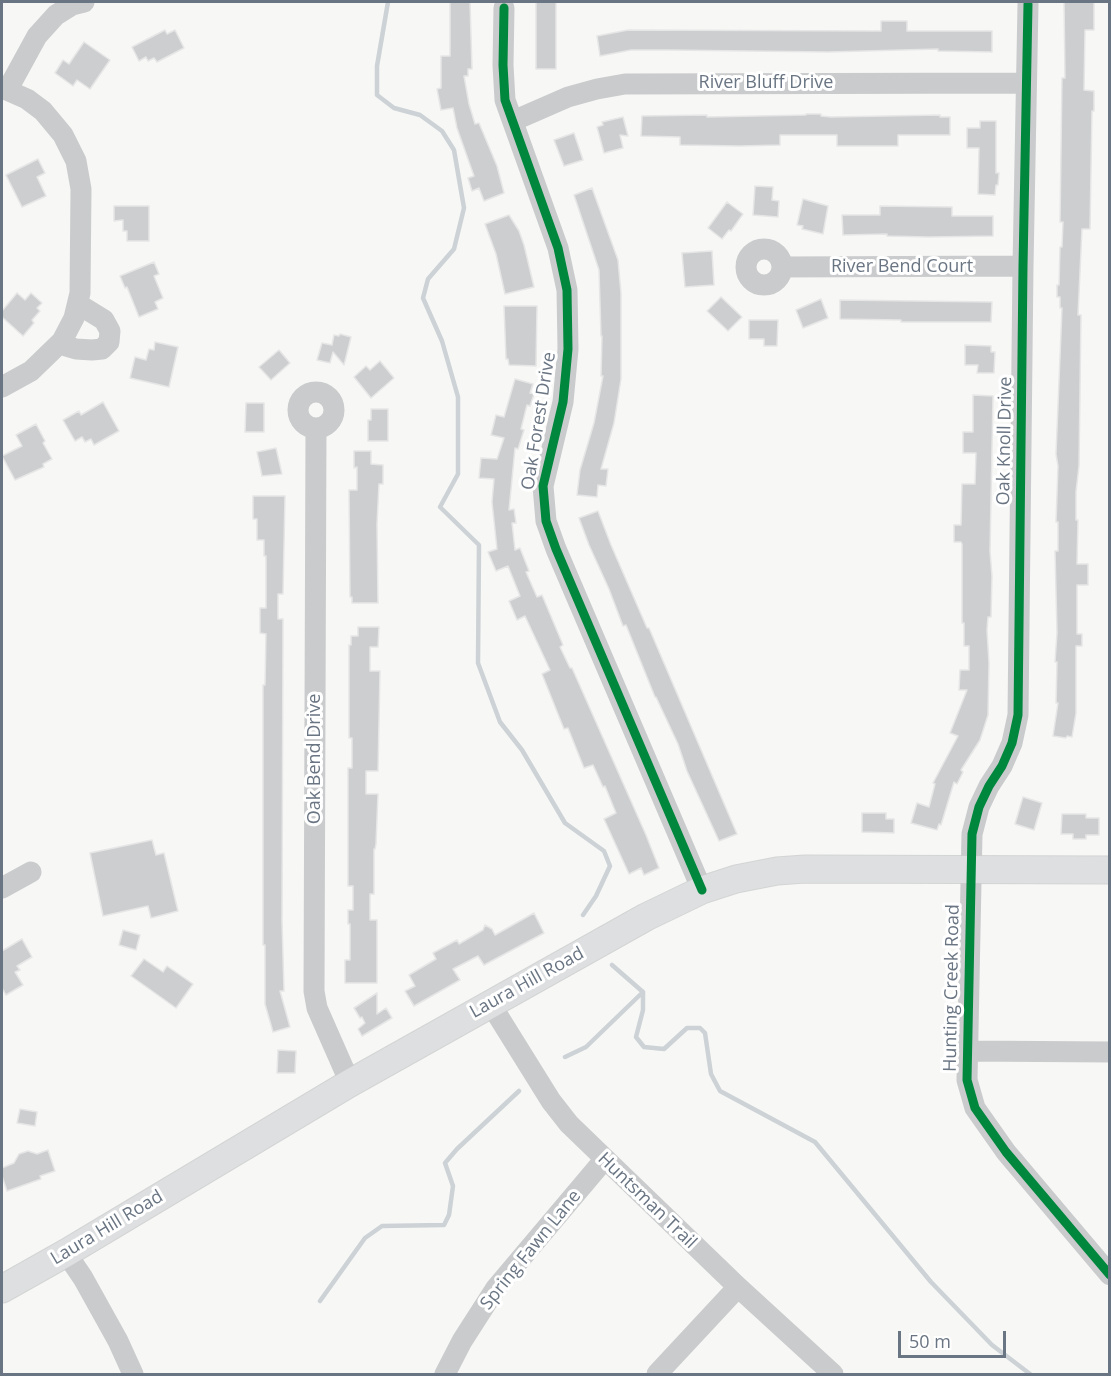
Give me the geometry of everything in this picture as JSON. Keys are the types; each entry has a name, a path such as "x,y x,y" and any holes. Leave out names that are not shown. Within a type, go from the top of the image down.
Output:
{"main road":[{"name":"Laura Hill Road","path":"2,1289 490,1003 646,917 702,890 736,879 805,868 1110,870"}],"street":[{"path":"2,387 31,371 59,344 74,318 80,293 81,189 76,161 63,135 43,111 27,99 5,89 37,36 56,15 72,5 84,2"},
{"name":"Oak Knoll Drive","path":"971,868 972,834 979,807 1012,743 1018,715 1028,4"},
{"name":"Oak Forest Drive","path":"504,8 503,82 505,100 558,248 567,290 568,349 563,402 543,486 546,521 555,549 702,890"},
{"name":"River Bluff Drive","path":"513,121 568,97 625,84 1026,83"},
{"name":"River Bend Court","path":"782,267 1023,266"},
{"path":"59,344 76,350 92,350 102,348 108,342 110,332 104,320 78,304"},
{"name":"Oak Bend Drive","path":"316,428 314,991 317,1008 350,1083"},
{"name":"Hunting Creek Road","path":"971,868 967,1080 975,1108 1006,1152 1110,1275"},
{"path":"2,888 31,872"},
{"name":"Huntsman Trail","path":"490,1003 551,1101 569,1124 738,1287 833,1374"},
{"path":"969,1051 1110,1052"},
{"name":"Spring Fawn Lane","path":"445,1374 462,1341 496,1287 604,1160"},
{"path":"66,1253 83,1278 118,1341 133,1374"},
{"path":"657,1374 738,1287"}],"building":[{"path":"450,2 470,2 472,69 468,69 468,76 464,76 475,124 479,123 497,166 504,193 484,201 479,188 472,191 468,178 474,176 457,128 453,108 441,110 437,89 441,88 441,56 450,56"},
{"path":"536,2 556,2 556,69 536,69"},
{"path":"1064,2 1094,2 1094,30 1085,30 1084,90 1094,91 1094,111 1092,111 1090,229 1082,229 1078,315 1081,315 1079,466 1076,492 1077,564 1088,564 1088,585 1077,585 1077,634 1082,634 1082,646 1076,646 1076,713 1072,737 1067,736 1066,738 1053,736 1058,703 1056,703 1057,662 1055,662 1057,633 1055,551 1058,551 1056,454 1062,308 1060,308 1060,297 1057,297 1057,285 1059,285 1063,222 1060,222 1062,78 1065,78"},
{"path":"881,21 907,21 907,31 992,31 992,52 938,51 938,49 828,52 631,50 600,56 597,36 628,30 881,31"},
{"path":"165,30 167,34 175,30 184,48 157,62 154,58 148,61 146,57 139,61 132,47"},
{"path":"84,42 110,60 90,89 77,80 73,86 55,73 63,60 69,64"},
{"path":"806,114 831,117 940,115 940,117 950,117 950,135 898,135 898,146 837,146 837,135 780,135 780,145 740,146 680,145 680,137 641,136 642,116"},
{"path":"623,117 628,136 620,135 623,148 604,153 597,127 603,125 602,122"},
{"path":"980,121 996,121 996,173 999,173 995,195 978,194 979,148 967,148 967,128 980,128"},
{"path":"574,133 583,160 564,166 554,140"},
{"path":"38,159 45,173 37,177 46,196 22,207 6,175"},
{"path":"755,186 773,187 772,200 779,201 778,217 753,215"},
{"path":"592,188 618,260 621,293 621,379 614,423 601,469 608,469 606,486 598,485 597,497 577,495 580,470 594,423 603,376 601,376 599,270 574,195"},
{"path":"803,199 828,206 823,234 802,229 803,226 797,225"},
{"path":"727,202 743,214 722,239 708,228"},
{"path":"114,206 149,206 149,241 127,241 127,231 123,231 123,220 114,221"},
{"path":"880,206 952,207 952,216 993,216 993,236 843,235 842,215 880,215"},
{"path":"509,215 524,245 534,287 505,294 496,254 485,224"},
{"path":"712,251 714,285 685,287 682,253"},
{"path":"154,262 159,274 154,276 163,298 155,302 158,309 139,317 120,276"},
{"path":"17,293 25,300 31,293 42,303 37,308 40,311 32,320 34,323 23,336 2,317 2,311"},
{"path":"721,297 742,317 728,331 707,311"},
{"path":"821,299 828,318 803,328 796,310"},
{"path":"840,300 992,302 991,322 840,319"},
{"path":"504,306 537,306 536,366 509,365 506,359"},
{"path":"749,320 778,320 777,346 764,346 764,339 749,339"},
{"path":"340,334 351,337 344,365 333,352 330,363 317,360 322,343 332,345 334,335 339,336"},
{"path":"155,342 178,347 169,387 130,378 135,357 146,360 149,349 154,350"},
{"path":"965,345 991,346 991,352 995,352 994,373 977,373 978,365 965,365"},
{"path":"279,350 290,363 271,380 259,367"},
{"path":"380,361 394,378 371,398 354,377 366,366 370,370"},
{"path":"515,379 533,384 530,393 534,394 530,406 527,405 521,429 524,430 518,449 515,448 509,510 514,509 516,523 512,523 515,550 520,548 529,571 526,572 537,597 542,595 563,645 560,647 572,668 646,835 659,868 644,875 641,868 629,874 604,819 616,813 605,786 603,787 593,765 584,768 568,728 564,729 542,674 550,670 525,616 517,620 509,601 520,596 508,566 496,571 488,552 497,549 492,502 494,479 479,478 481,458 497,459 504,438 491,435 496,415 504,417"},
{"path":"973,395 993,396 991,617 988,617 987,630 988,715 980,740 961,770 963,772 957,784 954,782 941,825 939,824 937,830 911,823 917,803 929,807 935,784 933,783 958,736 950,733 967,690 959,690 960,670 969,670 969,646 964,646 964,623 962,623 962,544 954,542 954,525 961,525 962,484 975,484 976,453 963,453 963,432 973,432"},
{"path":"103,402 119,431 94,445 91,439 85,442 82,437 75,441 63,420 79,411 81,415"},
{"path":"246,403 264,403 264,432 245,432"},
{"path":"371,409 388,409 388,441 368,441 368,420 371,420"},
{"path":"36,424 52,459 43,464 44,467 15,480 2,456 22,446 16,435"},
{"path":"276,448 282,474 262,476 257,452"},
{"path":"354,451 371,451 371,464 383,465 383,484 379,484 377,524 378,603 352,603 352,597 350,597 349,490 357,490"},
{"path":"253,496 285,496 283,594 278,594 278,619 283,619 282,920 284,991 280,991 290,1027 273,1032 265,1004 265,945 263,945 263,685 265,685 266,634 260,633 260,608 266,608 266,556 264,556 264,540 257,540 257,519 253,519"},
{"path":"598,511 737,834 719,841 687,771 678,744 655,697 626,625 623,626 579,518"},
{"path":"358,627 379,627 378,647 370,647 370,671 380,671 378,771 366,771 366,794 378,794 374,894 370,894 370,920 377,920 377,983 345,983 345,960 350,960 348,910 353,910 353,886 348,886 348,768 352,768 352,738 349,738 349,645 351,645 351,636 358,636"},
{"path":"1023,797 1042,803 1034,830 1015,824"},
{"path":"862,813 886,813 886,819 894,819 894,833 862,832"},
{"path":"1062,814 1086,814 1086,818 1099,818 1099,835 1086,835 1086,839 1073,839 1073,834 1061,834"},
{"path":"152,840 156,855 164,853 178,911 151,918 148,906 103,916 90,853"},
{"path":"534,913 544,933 484,965 478,956 453,969 460,980 414,1006 405,991 415,986 409,975 436,959 433,953 457,940 459,944 483,930 485,925 492,929 495,935"},
{"path":"123,930 140,935 136,950 119,945"},
{"path":"22,939 32,957 17,966 20,970 15,972 23,985 6,995 2,988 2,951"},
{"path":"144,959 163,972 167,966 193,984 176,1008 131,976"},
{"path":"377,993 377,1014 386,1008 392,1018 362,1036 358,1029 365,1023 354,1008"},
{"path":"278,1050 296,1051 295,1073 277,1073"},
{"path":"20,1109 37,1112 35,1126 17,1123"},
{"path":"48,1150 55,1171 40,1176 41,1179 7,1191 2,1168 14,1163 19,1154 28,1151 37,1154"}],"waterway":[{"path":"388,2 377,66 377,95 394,108 420,115 442,131 454,150 464,208 454,249 428,279 423,298 442,341 458,397 458,474 440,507 479,545 478,663 500,722 522,750 565,823 604,851 610,866 596,896 583,915"},
{"path":"612,965 643,992 643,1010 636,1037 644,1047 664,1049 687,1028 700,1028 705,1033 711,1074 720,1091 815,1142 931,1282 992,1345 1030,1374"},
{"path":"565,1057 586,1047 643,992"},
{"path":"320,1301 365,1238 382,1226 444,1225 449,1215 453,1186 445,1163 519,1091"}],"cycle path":[{"path":"1028,4 1018,715 1012,743 979,807 972,834 967,1080 975,1108 1006,1152 1110,1275"},
{"path":"504,8 505,100 558,248 567,290 568,349 563,402 543,486 546,521 702,890"}]}
